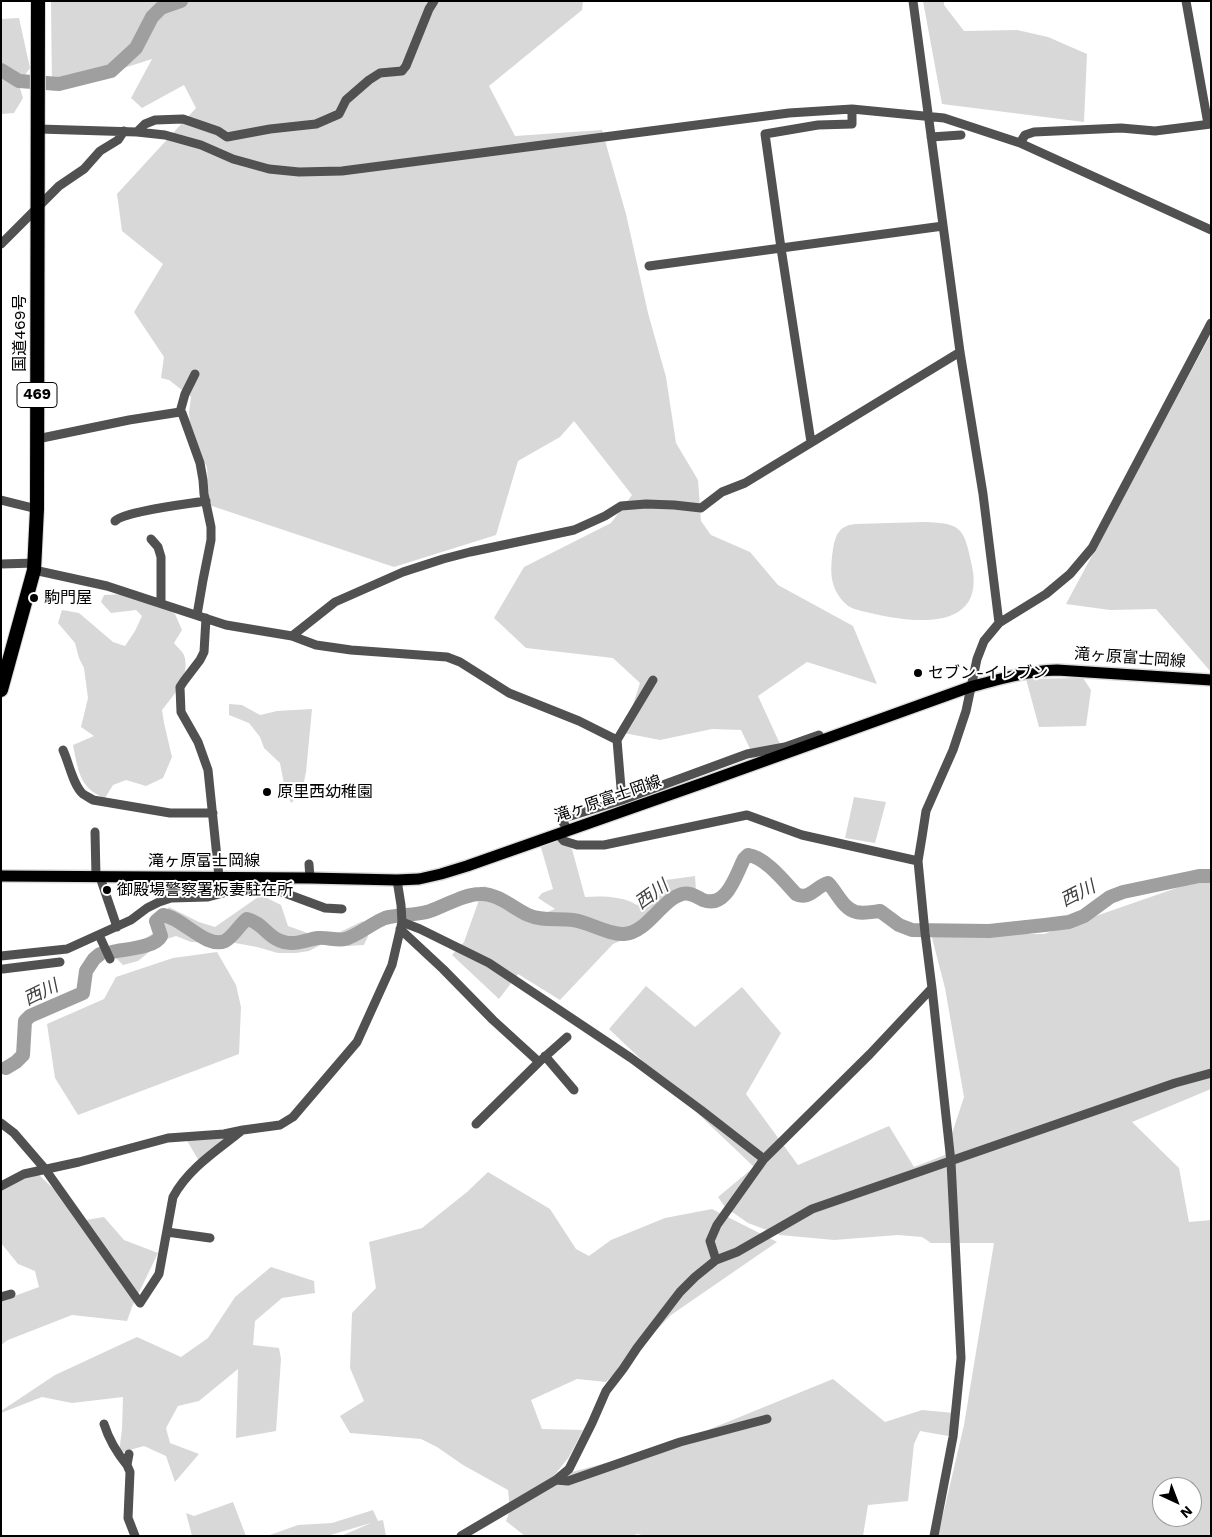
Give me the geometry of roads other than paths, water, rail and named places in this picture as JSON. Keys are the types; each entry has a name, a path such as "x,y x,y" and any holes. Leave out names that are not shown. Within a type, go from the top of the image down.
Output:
{"highway":[{"name":"国道469号","path":"1,690 35,567 39,206 38,1"}],"main road":[{"name":"滝ヶ原富士岡線","path":"1,876 219,877 250,882 310,878 419,879 441,874 563,832 970,687 1007,676 1057,670 1211,681"}],"street":[{"path":"137,132 145,124 155,120 183,119 218,131 227,137 270,129 316,124 339,114 346,100 369,80 380,73 402,71 406,66 434,1"},
{"path":"913,1 960,352 983,494 999,623"},
{"path":"1020,143 1025,135 1034,132 1120,128 1155,131 1210,124 1186,1"},
{"path":"811,442 765,134 818,125 852,124 852,109"},
{"path":"39,129 124,131 165,135 192,142 233,159 269,169 300,172 342,171 789,113 852,109 944,118 1020,143 1211,230"},
{"path":"1,244 59,186 84,170 100,151 118,140 124,131"},
{"path":"931,137 961,135"},
{"path":"649,266 943,226"},
{"path":"934,1536 953,1438 961,1358 951,1162 918,862 926,812 966,711 977,659 984,641 999,623 1046,594 1070,574 1092,548 1211,323"},
{"path":"292,636 335,602 403,572 443,559 574,530 605,516 621,506 646,504 701,508 722,492 746,483 960,352"},
{"path":"180,412 185,394 195,374"},
{"path":"37,439 129,420 180,412"},
{"path":"180,412 200,463 211,527 211,540 204,572 202,616 204,652 180,687 181,712 198,742 208,770 219,877"},
{"path":"1,500 37,509"},
{"path":"116,521 119,518 132,514 206,501"},
{"path":"151,539 158,547 161,557 161,602"},
{"path":"1,564 35,567 161,602 226,625 292,636 316,645 351,650 448,656 509,693 579,721 617,740"},
{"path":"622,800 617,740 653,680"},
{"path":"819,735 785,747 747,754 622,800 561,819 564,840 577,845 604,845 747,815 802,835 918,862"},
{"path":"63,750 77,786 82,793 94,800 170,813 213,813"},
{"path":"95,832 98,876 117,927"},
{"path":"309,864 310,878"},
{"path":"1,1186 24,1174 168,1138 224,1134 280,1125 293,1117 357,1042 392,966 401,926 401,908 397,880"},
{"path":"60,962 2,972 4,956 67,949 117,927 131,920 147,908 171,898 208,897 250,882 325,908 342,909"},
{"path":"401,926 493,1020 542,1059 574,1090"},
{"path":"401,926 436,937 489,963 632,1058 764,1159"},
{"path":"99,935 110,959"},
{"path":"716,1260 710,1241 717,1224 764,1159 870,1054 932,988"},
{"path":"476,1124 542,1059 568,1037"},
{"path":"460,1536 556,1480 569,1469 606,1391 680,1292 716,1260 737,1252 812,1209 1175,1083 1211,1073"},
{"path":"1,1123 14,1133 45,1169 140,1303 159,1274 173,1197 179,1186 193,1170 243,1130"},
{"path":"167,1232 210,1238"},
{"path":"1,1296 11,1294"},
{"path":"556,1480 568,1481 680,1442 767,1420"},
{"path":"104,1424 107,1435 116,1452 127,1465 130,1472 128,1518 135,1536"},
{"path":"127,1465 128,1454"}],"waterway":[{"path":"1,70 19,81 59,84 111,71 136,48 152,17 161,8 181,1"},
{"name":"西川","path":"112,952 146,946 158,940 161,936 156,921 163,915 171,917 210,941 225,941 247,919 258,924 278,940 295,943 318,938 345,939 385,918 425,913 461,898 480,894 499,898 533,917 573,920 612,933 624,934 640,928 674,897 682,894 691,894 703,900 718,900 730,889 744,859 748,855 761,860 780,876 796,894 805,896 828,883 851,910 862,913 880,911 899,925 912,930 989,931 1069,922 1084,916 1110,897 1123,892 1199,876 1211,876"},
{"name":"西川","path":"6,1068 23,1055 25,1021 30,1016 83,993 86,971 100,954"}],"place":[{"name":"駒門屋","path":"34,598"},
{"name":"セブン-イレブン","path":"918,673"},
{"name":"原里西幼稚園","path":"267,792"},
{"name":"御殿場警察署板妻駐在所","path":"107,890"}]}
